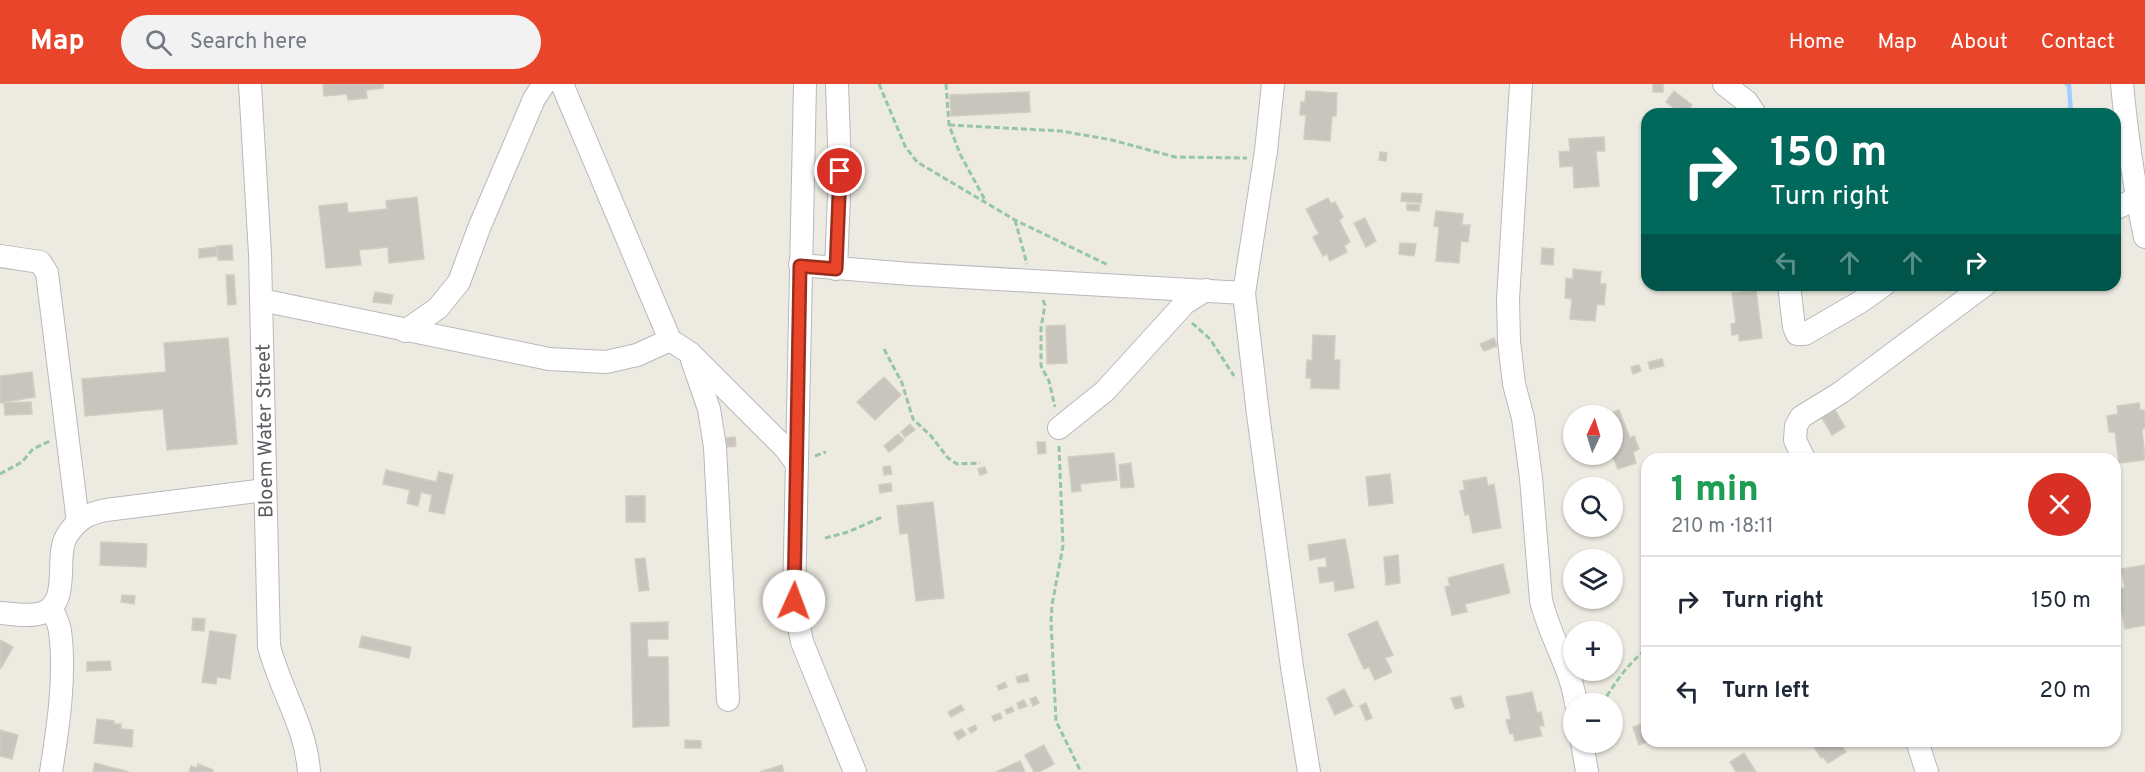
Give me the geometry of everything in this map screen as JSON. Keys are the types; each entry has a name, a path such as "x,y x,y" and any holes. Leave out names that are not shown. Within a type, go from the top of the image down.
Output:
{"street":[{"name":"Bloem Water Street","path":"250,84 261,300 269,646 274,665 301,728 308,753 309,772"},
{"path":"405,331 438,308 459,282 479,228 530,110 544,84"},
{"path":"562,84 670,340 690,353 786,449 796,463"},
{"path":"805,84 794,601 802,642 855,772"},
{"path":"836,269 840,171 837,84"},
{"path":"1273,84 1266,151 1244,293 1292,667 1309,772"},
{"path":"1521,84 1508,300 1509,341 1514,384 1523,418 1531,478 1541,600 1545,616 1572,681 1574,693"},
{"path":"1724,84 1747,102 1751,108"},
{"path":"2122,84 2137,198 2145,237"},
{"path":"2121,206 2137,198"},
{"path":"0,256 40,262 47,273 78,522"},
{"path":"800,266 1244,293"},
{"path":"1059,428 1105,391 1178,310 1193,297 1206,290"},
{"path":"1790,291 1794,327 1797,334 1801,335 1876,291"},
{"path":"1801,453 1795,440 1796,426 1802,417 1840,393 1977,291"},
{"path":"261,300 549,359 606,362 637,355 670,340"},
{"path":"690,353 709,409 715,447 728,700"},
{"path":"0,613 28,615 42,613 52,608 58,596 62,547 78,522 92,513 265,490"},
{"path":"51,772 60,715 60,629 52,608"},
{"path":"1919,747 1927,772"},
{"path":"1584,753 1587,772"}],"path":[{"path":"879,84 905,146 917,162 1015,219 1112,268"},
{"path":"946,84 949,125 960,154 986,201"},
{"path":"949,125 1061,131 1112,140 1175,157 1246,158 1266,151"},
{"path":"1015,219 1032,281 1046,305 1041,328 1041,366 1049,381 1059,428 1063,546 1052,605 1056,721 1081,772"},
{"path":"1178,310 1210,339 1236,380"},
{"path":"884,349 902,383 913,419 932,436 948,458 957,464 980,463"},
{"path":"0,474 22,462 33,449 66,437"},
{"path":"825,538 848,532 882,517"},
{"path":"1609,693 1641,655"}],"building":[{"path":"323,84 383,84 383,88 366,90 367,98 348,100 347,94 324,96"},
{"path":"1653,84 1663,84 1663,92 1653,92"},
{"path":"1306,91 1337,93 1336,116 1332,116 1330,141 1304,139 1306,115 1300,115 1301,102 1305,102"},
{"path":"1674,91 1692,105 1690,108 1674,108 1666,102"},
{"path":"1029,92 1030,112 951,116 950,95"},
{"path":"1604,137 1605,151 1596,151 1599,186 1574,188 1573,166 1560,167 1559,152 1570,151 1569,139"},
{"path":"1380,152 1387,153 1386,161 1379,160"},
{"path":"1402,193 1422,194 1421,203 1401,201"},
{"path":"417,197 424,259 389,263 388,247 359,250 361,265 326,268 319,206 347,203 348,213 387,209 386,201"},
{"path":"1328,198 1331,204 1335,202 1343,217 1339,220 1350,242 1344,246 1347,252 1330,261 1327,254 1323,256 1313,237 1319,234 1306,209"},
{"path":"1407,204 1420,205 1419,211 1407,210"},
{"path":"1436,211 1463,214 1462,225 1470,225 1468,242 1461,241 1459,263 1436,261 1439,227 1434,226"},
{"path":"1365,218 1376,241 1366,247 1354,223"},
{"path":"1400,243 1416,244 1414,256 1399,254"},
{"path":"232,245 233,260 218,260 217,246"},
{"path":"216,247 217,256 199,258 199,249"},
{"path":"1542,248 1554,249 1553,265 1541,264"},
{"path":"1573,269 1601,272 1600,284 1606,284 1604,305 1597,304 1595,321 1570,319 1572,299 1565,298 1566,278 1573,279"},
{"path":"226,275 234,275 236,304 228,305"},
{"path":"1756,291 1762,338 1739,341 1739,334 1732,335 1731,324 1736,323 1732,293"},
{"path":"375,292 393,295 391,304 373,302"},
{"path":"1065,325 1067,363 1047,364 1046,326"},
{"path":"1313,335 1335,336 1334,360 1340,360 1339,389 1311,388 1311,378 1306,378 1307,360 1312,361"},
{"path":"228,338 237,444 167,450 163,409 85,416 82,379 166,372 164,343"},
{"path":"1494,338 1497,346 1484,351 1480,344"},
{"path":"1662,359 1664,366 1650,369 1648,362"},
{"path":"1639,365 1641,371 1633,374 1631,367"},
{"path":"32,372 35,397 0,403 0,376"},
{"path":"884,377 901,395 875,420 857,402"},
{"path":"31,402 32,414 5,415 4,403"},
{"path":"2139,403 2140,410 2145,410 2145,428 2142,429 2145,460 2121,463 2121,453 2118,453 2115,432 2109,432 2107,416 2118,414 2117,406"},
{"path":"1835,410 1845,427 1832,435 1822,418"},
{"path":"1623,420 1630,438 1634,436 1639,449 1633,452 1636,463 1618,469 1616,465 1623,465"},
{"path":"910,424 915,430 905,437 901,432"},
{"path":"898,434 904,440 889,452 884,446"},
{"path":"735,437 736,446 727,447 726,438"},
{"path":"1037,442 1045,442 1046,453 1038,454"},
{"path":"1114,453 1117,480 1080,484 1081,491 1072,492 1068,457"},
{"path":"1131,463 1134,487 1121,488 1119,465"},
{"path":"890,466 892,474 884,475 883,467"},
{"path":"985,467 987,473 980,475 978,469"},
{"path":"386,470 436,482 439,472 453,475 444,514 429,511 432,495 421,492 418,506 407,503 410,490 383,484"},
{"path":"1390,474 1393,503 1369,506 1366,477"},
{"path":"1486,477 1488,486 1494,484 1501,528 1473,533 1469,514 1465,515 1460,491 1465,490 1463,481"},
{"path":"891,483 892,491 880,493 879,485"},
{"path":"626,496 645,496 645,522 626,522"},
{"path":"933,502 944,598 916,601 908,533 900,534 897,506"},
{"path":"1345,539 1354,588 1335,591 1334,581 1320,583 1318,568 1327,567 1326,557 1310,560 1308,545"},
{"path":"101,542 147,544 146,567 100,565"},
{"path":"1398,555 1400,583 1386,585 1384,557"},
{"path":"645,558 649,590 639,591 635,559"},
{"path":"1503,564 1510,593 1465,604 1467,612 1452,615 1445,587 1450,586 1448,578"},
{"path":"2145,565 2145,625 2125,629 2121,609 2121,588 2125,588 2121,569"},
{"path":"122,595 135,596 134,604 121,602"},
{"path":"193,618 205,619 204,631 192,630"},
{"path":"1377,621 1393,655 1385,658 1392,672 1375,680 1369,667 1364,669 1348,634"},
{"path":"668,622 668,639 647,639 648,657 668,657 669,726 633,727 631,623"},
{"path":"210,631 236,635 230,679 217,677 216,684 202,682"},
{"path":"362,636 411,647 409,658 359,647"},
{"path":"0,640 13,647 1,668 0,668"},
{"path":"110,661 111,670 87,671 87,662"},
{"path":"1027,674 1029,681 1018,683 1016,677"},
{"path":"1005,682 1007,687 999,690 997,686"},
{"path":"1344,689 1353,706 1335,715 1327,698"},
{"path":"1532,692 1537,713 1541,712 1544,726 1539,726 1542,736 1515,741 1513,733 1510,734 1506,720 1511,719 1506,697"},
{"path":"1461,696 1464,707 1455,709 1451,698"},
{"path":"1036,697 1039,703 1033,706 1030,699"},
{"path":"1024,700 1027,706 1019,709 1017,703"},
{"path":"1366,703 1372,718 1366,720 1360,706"},
{"path":"961,705 964,710 951,717 948,712"},
{"path":"1012,707 1014,711 1007,714 1005,710"},
{"path":"1000,713 1002,718 994,721 992,716"},
{"path":"97,719 114,721 114,724 121,724 121,729 133,730 132,747 94,743"},
{"path":"1641,724 1641,744 1639,745 1633,727"},
{"path":"975,725 977,729 971,733 968,729"},
{"path":"962,729 966,735 958,740 954,733"},
{"path":"0,730 18,735 12,759 0,756"},
{"path":"685,740 701,741 701,748 685,748"},
{"path":"1044,745 1054,764 1039,772 1034,772 1025,755"},
{"path":"1814,747 1842,747 1846,752 1828,763 1823,757 1821,758"},
{"path":"1744,753 1756,772 1736,772 1730,762"},
{"path":"1020,761 1025,772 996,772"},
{"path":"95,763 129,772 93,772"},
{"path":"198,764 213,770 212,772 189,772 191,766 197,768"},
{"path":"782,765 784,772 760,772"}],"waterway":[{"path":"2067,84 2069,85 2071,108"}],"route":[{"path":"794,601 800,266 836,269 840,171"}]}
